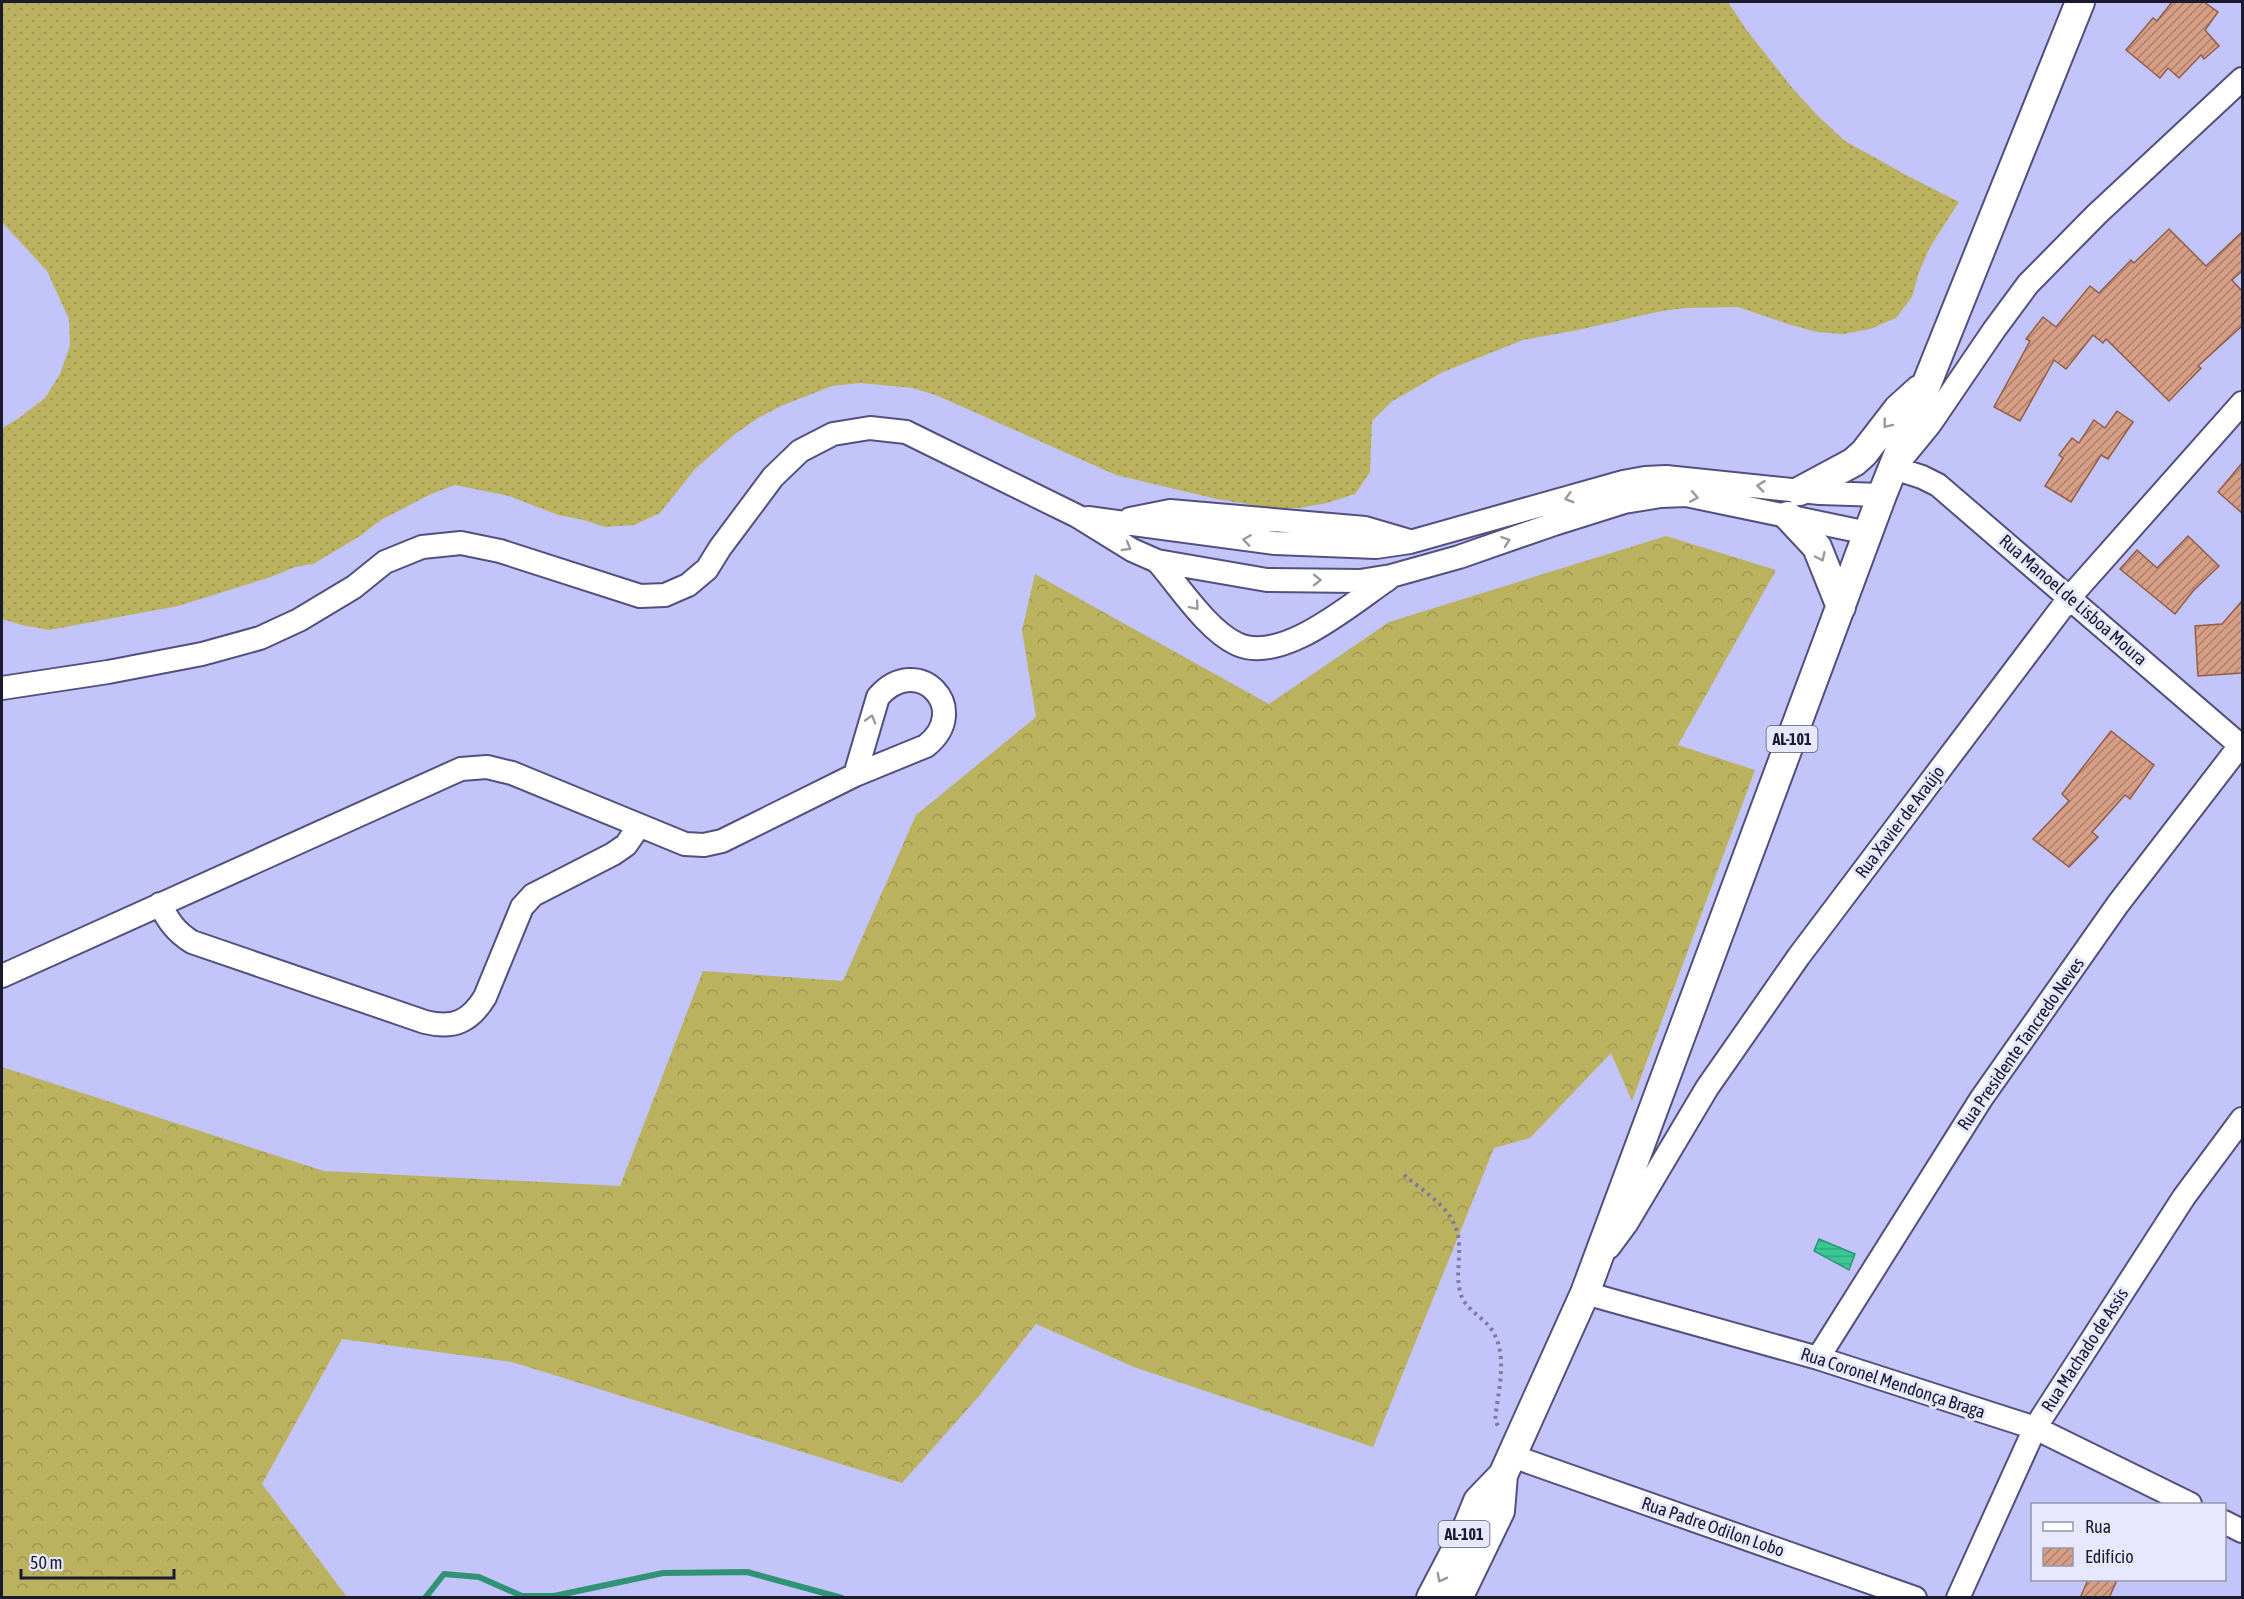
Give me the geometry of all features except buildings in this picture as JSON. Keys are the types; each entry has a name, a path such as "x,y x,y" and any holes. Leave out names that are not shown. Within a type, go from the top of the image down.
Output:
{"main road":[{"name":"AL-101","path":"1458,1598 1500,1511 1507,1466 1590,1280 1882,495 2080,2"},
{"path":"1800,491 1854,462 1899,409 1928,382"},
{"path":"1788,516 1816,547 1840,607"},
{"name":"AL-101","path":"1431,1598 1465,1533 1478,1501 1507,1466"}],"street":[{"path":"1894,468 1930,424 2028,284 2097,214 2242,80"},
{"name":"Rua Xavier de Araújo","path":"1590,1280 1707,1088 1799,956 2070,597 2242,403"},
{"path":"2,688 108,672 202,654 260,638 299,620 354,587 385,562 422,547 462,543 491,549 640,596 665,595 688,585 707,569 773,477 800,451 833,434 870,428 906,432 1077,516 1132,550 1157,561 1267,580 1360,581 1391,576 1459,557 1624,502 1661,496 1686,495 1868,533"},
{"name":"Rua Manoel de Lisboa Moura","path":"1894,468 1938,485 2242,745"},
{"path":"1077,516 1275,543 1376,546 1410,542 1623,482 1645,478 1666,477 1800,491 1882,495"},
{"path":"1157,561 1222,634 1238,644 1259,649 1281,645 1301,636 1391,576"},
{"path":"2,976 461,770 487,767 512,774 686,844 704,845 722,841 855,775 926,746 936,738 944,722 944,705 939,694 919,680 896,681 886,687 878,696 855,775"},
{"name":"Rua Presidente Tancredo Neves","path":"1818,1358 1993,1081 2118,904 2242,745"},
{"path":"160,904 172,926 192,942 425,1022 439,1025 453,1024 472,1014 485,997 522,907 533,895 627,845 639,826"},
{"name":"Rua Machado de Assis","path":"1958,1598 2035,1428 2184,1197 2242,1119"},
{"name":"Rua Coronel Mendonça Braga","path":"1590,1280 1818,1358 2035,1428 2188,1503"},
{"name":"Rua Padre Odilon Lobo","path":"1507,1466 1915,1598"},
{"path":"2226,1523 2242,1531"}],"path":[{"path":"1404,1175 1434,1198 1454,1222 1460,1243 1458,1270 1462,1299 1489,1326 1497,1340 1502,1355 1495,1420 1507,1466"}],"green space":[{"path":"2,2 1728,2 1748,32 1794,90 1845,141 1959,202 1930,247 1919,272 1912,297 1896,318 1870,329 1843,334 1817,332 1738,307 1684,308 1523,340 1443,372 1391,402 1372,421 1370,472 1355,494 1327,503 1299,508 1271,508 1217,499 1116,475 938,396 913,388 860,383 832,386 781,406 758,418 735,434 695,469 660,513 634,525 605,527 558,515 509,496 455,485 431,494 381,520 360,536 313,564 295,567 271,577 178,606 49,630 2,619 2,428 45,398 60,374 70,346 69,319 47,271 2,222"},
{"path":"1666,536 1776,570 1678,745 1755,770 1632,1101 1611,1053 1530,1138 1494,1148 1373,1447 1134,1367 1036,1324 980,1395 902,1483 512,1362 342,1339 262,1484 347,1597 2,1597 2,1067 324,1171 620,1186 703,971 843,981 916,815 1036,717 1022,630 1035,574 1269,704 1389,622"}],"shaded area":[{"path":"1819,1239 1855,1254 1849,1270 1814,1251"}],"waterway":[{"path":"425,1598 444,1574 479,1577 522,1596 554,1596 663,1573 747,1572 842,1598"}]}
